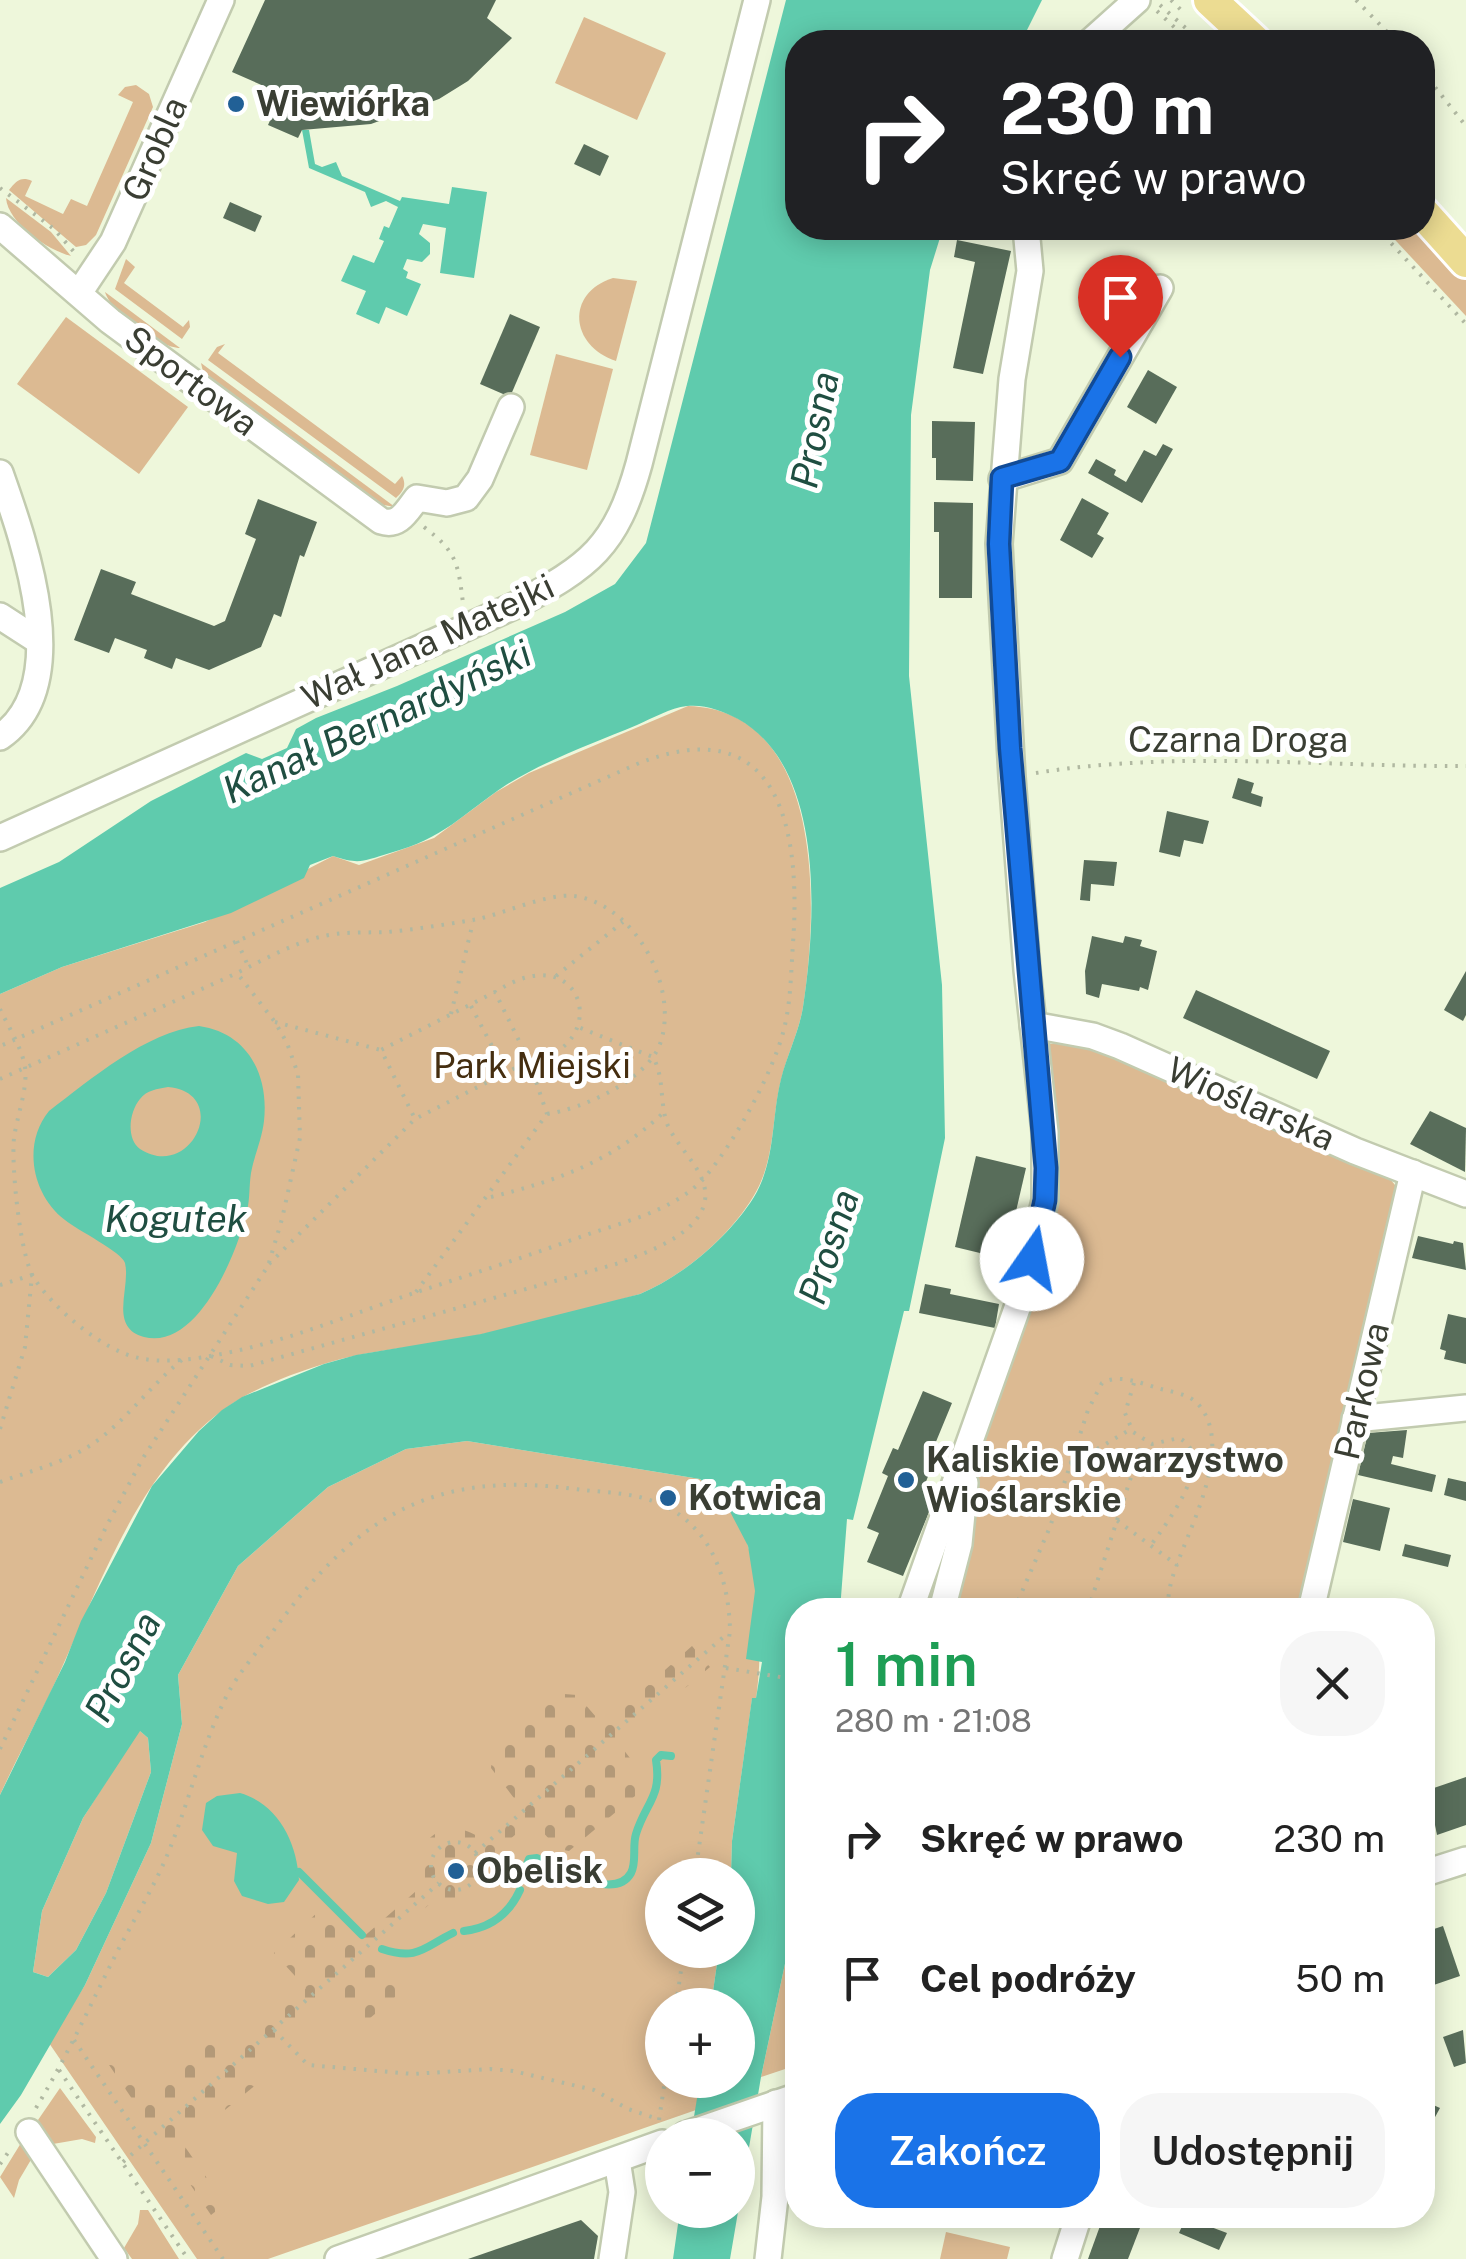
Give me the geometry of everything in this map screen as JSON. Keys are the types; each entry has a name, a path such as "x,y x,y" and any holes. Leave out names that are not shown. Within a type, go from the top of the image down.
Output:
{"main road":[{"path":"1210,0 1242,30"},
{"path":"1435,226 1466,261"}],"street":[{"name":"Grobla","path":"79,293 113,242 221,0"},
{"name":"Wał Jana Matejki","path":"0,838 466,627 568,576 604,546 623,514 640,464 757,0"},
{"path":"1103,30 1137,0"},
{"name":"Sportowa","path":"0,226 110,321 178,372 380,520 398,518"},
{"path":"914,1598 1026,1282 1045,1200 1045,1132 1012,777 999,544 1012,378 1030,271 1027,240"},
{"path":"1002,478 1060,461 1160,288"},
{"path":"398,518 417,498 446,503 466,498 480,479 511,407"},
{"path":"0,473 28,552 37,597 38,663 30,700 0,738"},
{"path":"0,616 37,640"},
{"name":"Wioślarska","path":"1033,1024 1093,1036 1120,1046 1355,1151 1466,1194"},
{"name":"Parkowa","path":"1314,1598 1413,1173"},
{"path":"1355,1419 1466,1408"},
{"path":"945,1598 964,1514 963,1464"},
{"path":"1435,1870 1466,1860"},
{"path":"727,2118 783,2095 768,2259"},
{"path":"31,2123 114,2259"},
{"path":"338,2259 617,2160 645,2141"},
{"path":"612,2259 622,2192 617,2160"},
{"path":"1065,2259 1075,2228"}],"path":[{"path":"1171,0 1202,30"},
{"path":"1356,0 1385,30"},
{"path":"1177,30 1155,10 1161,4 1188,30"},
{"path":"1435,87 1466,126"},
{"path":"0,188 54,230 64,244 96,271"},
{"path":"1388,240 1466,324"},
{"path":"398,518 452,550 466,627"},
{"path":"0,1046 651,758 697,748 732,755 765,782 786,818 796,882 791,975 783,1032 768,1074 702,1180 677,1200 641,1216 416,1292 212,1356 138,1358 104,1344 59,1306 32,1275"},
{"name":"Czarna Droga","path":"1012,777 1118,764 1219,761 1466,766"},
{"path":"0,1079 320,936 474,920 566,896 598,904 623,922 643,946 662,990 664,1022 659,1046 653,1057 593,1101 547,1114 416,1292"},
{"path":"451,1014 474,920"},
{"path":"556,976 623,922"},
{"path":"237,941 250,968"},
{"path":"238,973 275,1022 298,1074 302,1114 297,1161 268,1266"},
{"path":"0,1749 134,1475 163,1424 212,1356 268,1266 415,1119 529,1061 561,1050 578,1028 572,989 546,973 524,976 381,1050 275,1022"},
{"path":"495,992 529,1061 547,1114"},
{"path":"471,1004 506,1073"},
{"path":"0,1009 25,1068 12,1174 32,1275 25,1347 0,1430"},
{"path":"212,1356 230,1365 249,1366 616,1264 652,1250 689,1228 700,1214 702,1180 676,1142 663,1113 660,1075 653,1057 578,1028"},
{"path":"381,1050 415,1119"},
{"path":"488,1198 549,1182 586,1167 632,1140 663,1113"},
{"path":"0,1285 32,1275"},
{"path":"0,1482 56,1464 89,1446 115,1426 183,1358"},
{"path":"1019,1598 1050,1526 1088,1410 1102,1382 1119,1378 1188,1396 1200,1407 1208,1423 1211,1460 1207,1482 1169,1598"},
{"path":"1134,1382 1124,1413 1131,1429 1143,1440 1160,1444 1179,1438 1193,1452 1194,1471 1151,1545"},
{"path":"1069,1466 1131,1429"},
{"path":"1092,1598 1143,1440"},
{"path":"31,2123 162,1866 228,1693 286,1614 346,1544 398,1510 465,1486 545,1485 642,1498 676,1511 702,1532 720,1568 730,1631 698,1858"},
{"path":"1060,1495 1108,1513 1177,1565"},
{"path":"475,1853 730,1631"},
{"path":"726,1668 785,1678"},
{"path":"462,1843 475,1853 478,1872 470,1884 457,1890 439,1884 431,1868 440,1847 462,1843"},
{"path":"123,2162 439,1884"},
{"path":"274,2030 308,2064 412,2074 513,2071 594,2090 645,2121"},
{"path":"74,2040 223,2259"},
{"path":"59,2070 188,2259"}],"green space":[{"path":"584,17 666,53 637,120 555,83"},
{"path":"136,85 149,94 153,107 96,235 86,245 76,247 9,190 25,179 32,181 25,196 63,214 71,199 87,206 133,102 118,95 125,87"},
{"path":"6,198 51,232 71,256 51,248 21,226"},
{"path":"1395,240 1431,240 1466,277 1466,316"},
{"path":"126,259 135,267 124,283 183,327 189,320 190,327 182,339 115,289"},
{"path":"613,278 637,281 616,361 589,344 579,320 587,295"},
{"path":"105,292 180,348 137,328 116,310"},
{"path":"66,317 188,407 139,474 17,384"},
{"path":"225,344 218,353 395,484 402,476 401,493 396,498 208,360 217,347"},
{"path":"556,354 613,369 587,470 530,455"},
{"path":"201,363 395,507 378,504 204,376"},
{"name":"Park Miejski","path":"688,706 733,716 766,741 789,778 803,822 810,871 811,920 803,1007 781,1080 766,1169 753,1197 704,1254 640,1294 515,1327 327,1363 253,1392 209,1421 180,1449 133,1516 0,1795 0,994 62,967 205,922 333,856 359,865 434,838 529,773"},
{"path":"1070,1042 1101,1048 1385,1173 1395,1185 1397,1198 1303,1598 919,1598 1032,1285 1044,1051 1049,1044"},
{"path":"467,1441 700,1479 723,1501 741,1527 753,1565 759,1658 732,1858 645,1858 645,1968 716,1968 713,1988 645,1988 645,2098 698,2098 696,2110 673,2118 645,2118 645,2128 268,2259 197,2259 49,2043 85,1985 151,1843 182,1724 178,1675 238,1566 328,1487 406,1449"},
{"path":"692,1646 710,1667 619,1744 644,1776 641,1791 569,1851 558,1849 532,1820 491,1856 489,1878 477,1895 459,1903 436,1898 377,1953 407,1987 357,2029 327,1997 244,2068 257,2084 183,2144 225,2204 211,2215 105,2059 117,2049 149,2092 218,2035 232,2053 306,1988 274,1953 320,1910 353,1946 423,1885 419,1859 430,1838 451,1829 477,1836 517,1802 491,1768 493,1743 551,1693 577,1695 603,1725"},
{"path":"139,1730 148,1738 151,1772 106,1893 76,1950 48,1977 33,1972 42,1911 83,1818"},
{"path":"785,1964 785,2069 761,2077"},
{"path":"60,2088 96,2137 95,2143 82,2139 53,2144 38,2120"},
{"path":"21,2143 32,2158 14,2198 0,2177"},
{"path":"140,2210 148,2210 179,2259 132,2259 124,2248 138,2224"},
{"path":"946,2232 1010,2247 1007,2259 940,2259"}],"water":[{"path":"786,0 1042,0 1027,30 785,30 785,240 939,240 930,270 911,415 909,676 942,985 945,1138 909,1311 904,1311 853,1520 847,1519 841,1598 785,1598 785,1964 754,2118 694,2118 697,2098 755,2098 755,1988 713,1988 716,1968 755,1968 755,1858 732,1858 752,1698 756,1698 762,1662 746,1659 755,1591 748,1546 725,1502 700,1479 467,1441 406,1449 328,1487 238,1566 178,1675 182,1724 151,1843 85,1985 0,2124 0,1795 81,1621 152,1486 199,1431 242,1397 356,1355 481,1334 640,1294 704,1254 744,1212 766,1169 781,1079 803,1007 811,891 801,809 787,773 767,742 738,719 693,706 668,711 537,768 439,833 409,847 362,861 333,856 310,865 304,878 231,913 62,967 0,994 0,888 59,862 151,801 246,753 262,759 287,748 296,729 316,718 565,612 615,584 646,543","holes":["140,1731 148,1738 151,1772 106,1893 76,1950 48,1977 33,1972 42,1911 83,1818"]},
{"path":"302,130 309,130 315,164 322,167 336,162 342,176 400,201 402,197 449,204 452,187 487,192 474,278 440,273 446,228 423,224 419,234 430,243 430,254 422,262 407,259 403,269 408,272 406,278 421,284 407,316 386,307 379,324 356,314 366,291 341,281 353,255 374,263 384,241 379,239 384,226 389,228 398,207 386,201 371,207 365,192 309,168"},
{"name":"Kogutek","path":"199,1026 216,1030 242,1047 259,1073 264,1121 251,1173 247,1211 225,1272 198,1314 182,1329 164,1337 144,1337 133,1332 124,1316 126,1273 122,1258 54,1209 38,1183 33,1153 35,1138 49,1111 139,1047","holes":["168,1087 187,1093 198,1104 201,1118 188,1145 175,1154 158,1156 140,1149 133,1139 131,1125 140,1099"]},
{"path":"240,1793 275,1815 289,1839 299,1880 284,1902 268,1904 242,1896 234,1881 237,1853 213,1846 202,1830 206,1803 217,1796"},
{"path":"677,2228 735,2228 730,2259 673,2259"}],"building":[{"path":"265,0 496,0 487,18 512,38 468,81 439,99 371,124 302,130 298,138 268,125 282,94 232,72"},
{"path":"584,144 609,156 600,176 574,164"},
{"path":"230,202 262,216 255,232 223,218"},
{"path":"957,240 1011,251 983,374 953,368 975,262 954,257"},
{"path":"510,314 540,327 510,397 480,384"},
{"path":"1148,370 1177,387 1156,424 1127,407"},
{"path":"932,421 975,422 973,481 936,480"},
{"path":"1163,444 1173,449 1142,503 1088,473 1096,459 1116,470 1114,475 1126,482 1144,450 1156,456"},
{"path":"1082,498 1109,513 1097,534 1104,538 1092,558 1060,540"},
{"path":"258,499 317,522 304,557 300,555 281,617 274,614 261,647 209,670 176,658 172,669 144,658 147,650 115,638 109,653 74,640 101,569 136,582 131,594 214,626 225,621 256,539 245,534"},
{"path":"934,502 973,503 972,598 939,598 939,532 934,532"},
{"path":"1238,778 1254,783 1251,793 1263,797 1261,807 1232,798"},
{"path":"1167,811 1209,821 1203,844 1184,840 1180,857 1159,852"},
{"path":"1084,860 1117,862 1114,886 1091,884 1090,901 1080,900"},
{"path":"1092,936 1123,943 1125,936 1142,940 1140,946 1157,951 1148,990 1102,984 1099,998 1086,994 1085,971"},
{"path":"1466,971 1466,1015 1463,1021 1444,1010"},
{"path":"1196,990 1330,1051 1317,1079 1183,1018"},
{"path":"1430,1111 1466,1128 1465,1172 1410,1144"},
{"path":"976,1156 1026,1168 1005,1259 955,1247"},
{"path":"1418,1236 1463,1243 1466,1270 1412,1258"},
{"path":"925,1284 951,1289 950,1294 999,1304 995,1328 919,1313"},
{"path":"1448,1314 1466,1318 1466,1364 1444,1359 1446,1351 1440,1349"},
{"name":"Kaliskie Towarzystwo Wioślarskie","path":"923,1391 952,1403 928,1461 933,1464 925,1484 938,1490 903,1576 867,1562 879,1533 867,1528 888,1476 882,1473 893,1448 898,1450"},
{"path":"1407,1430 1403,1458 1393,1456 1391,1464 1436,1475 1432,1492 1358,1475 1368,1433"},
{"path":"1448,1478 1466,1482 1466,1501 1444,1495"},
{"path":"1353,1499 1390,1508 1380,1551 1343,1542"},
{"path":"1405,1544 1451,1555 1448,1567 1402,1556"},
{"path":"1466,1777 1466,1825 1437,1835 1435,1788"},
{"path":"1443,1926 1460,1976 1435,1985 1435,1929"},
{"path":"1463,2030 1466,2063 1454,2067 1443,2037"},
{"path":"581,2220 598,2236 594,2259 468,2259"},
{"path":"1099,2228 1140,2228 1128,2259 1088,2259"},
{"path":"1181,2228 1214,2228 1227,2233 1219,2250 1179,2233"}],"waterway":[{"path":"524,1872 529,1859 537,1858 600,1884 623,1881 633,1869 636,1834 655,1791 656,1760 661,1755 671,1756"},
{"path":"299,1872 362,1935"},
{"path":"464,1931 498,1918 520,1890"},
{"path":"382,1949 413,1953 453,1933"}],"place":[{"name":"Wiewiórka","path":"236,104"},
{"name":"Kaliskie Towarzystwo Wioślarskie","path":"906,1480"},
{"name":"Kotwica","path":"668,1498"},
{"name":"Obelisk","path":"456,1871"}],"route":[{"path":"1032,1259 1045,1200 1045,1132 1027,970 1010,748 999,544 1002,478 1060,461 1120,357"}],"water label":[{"name":"Prosna","path":"815,430"},
{"name":"Kanał Bernardyński","path":"377,722"},
{"name":"Prosna","path":"829,1247"},
{"name":"Prosna","path":"123,1667"}]}
